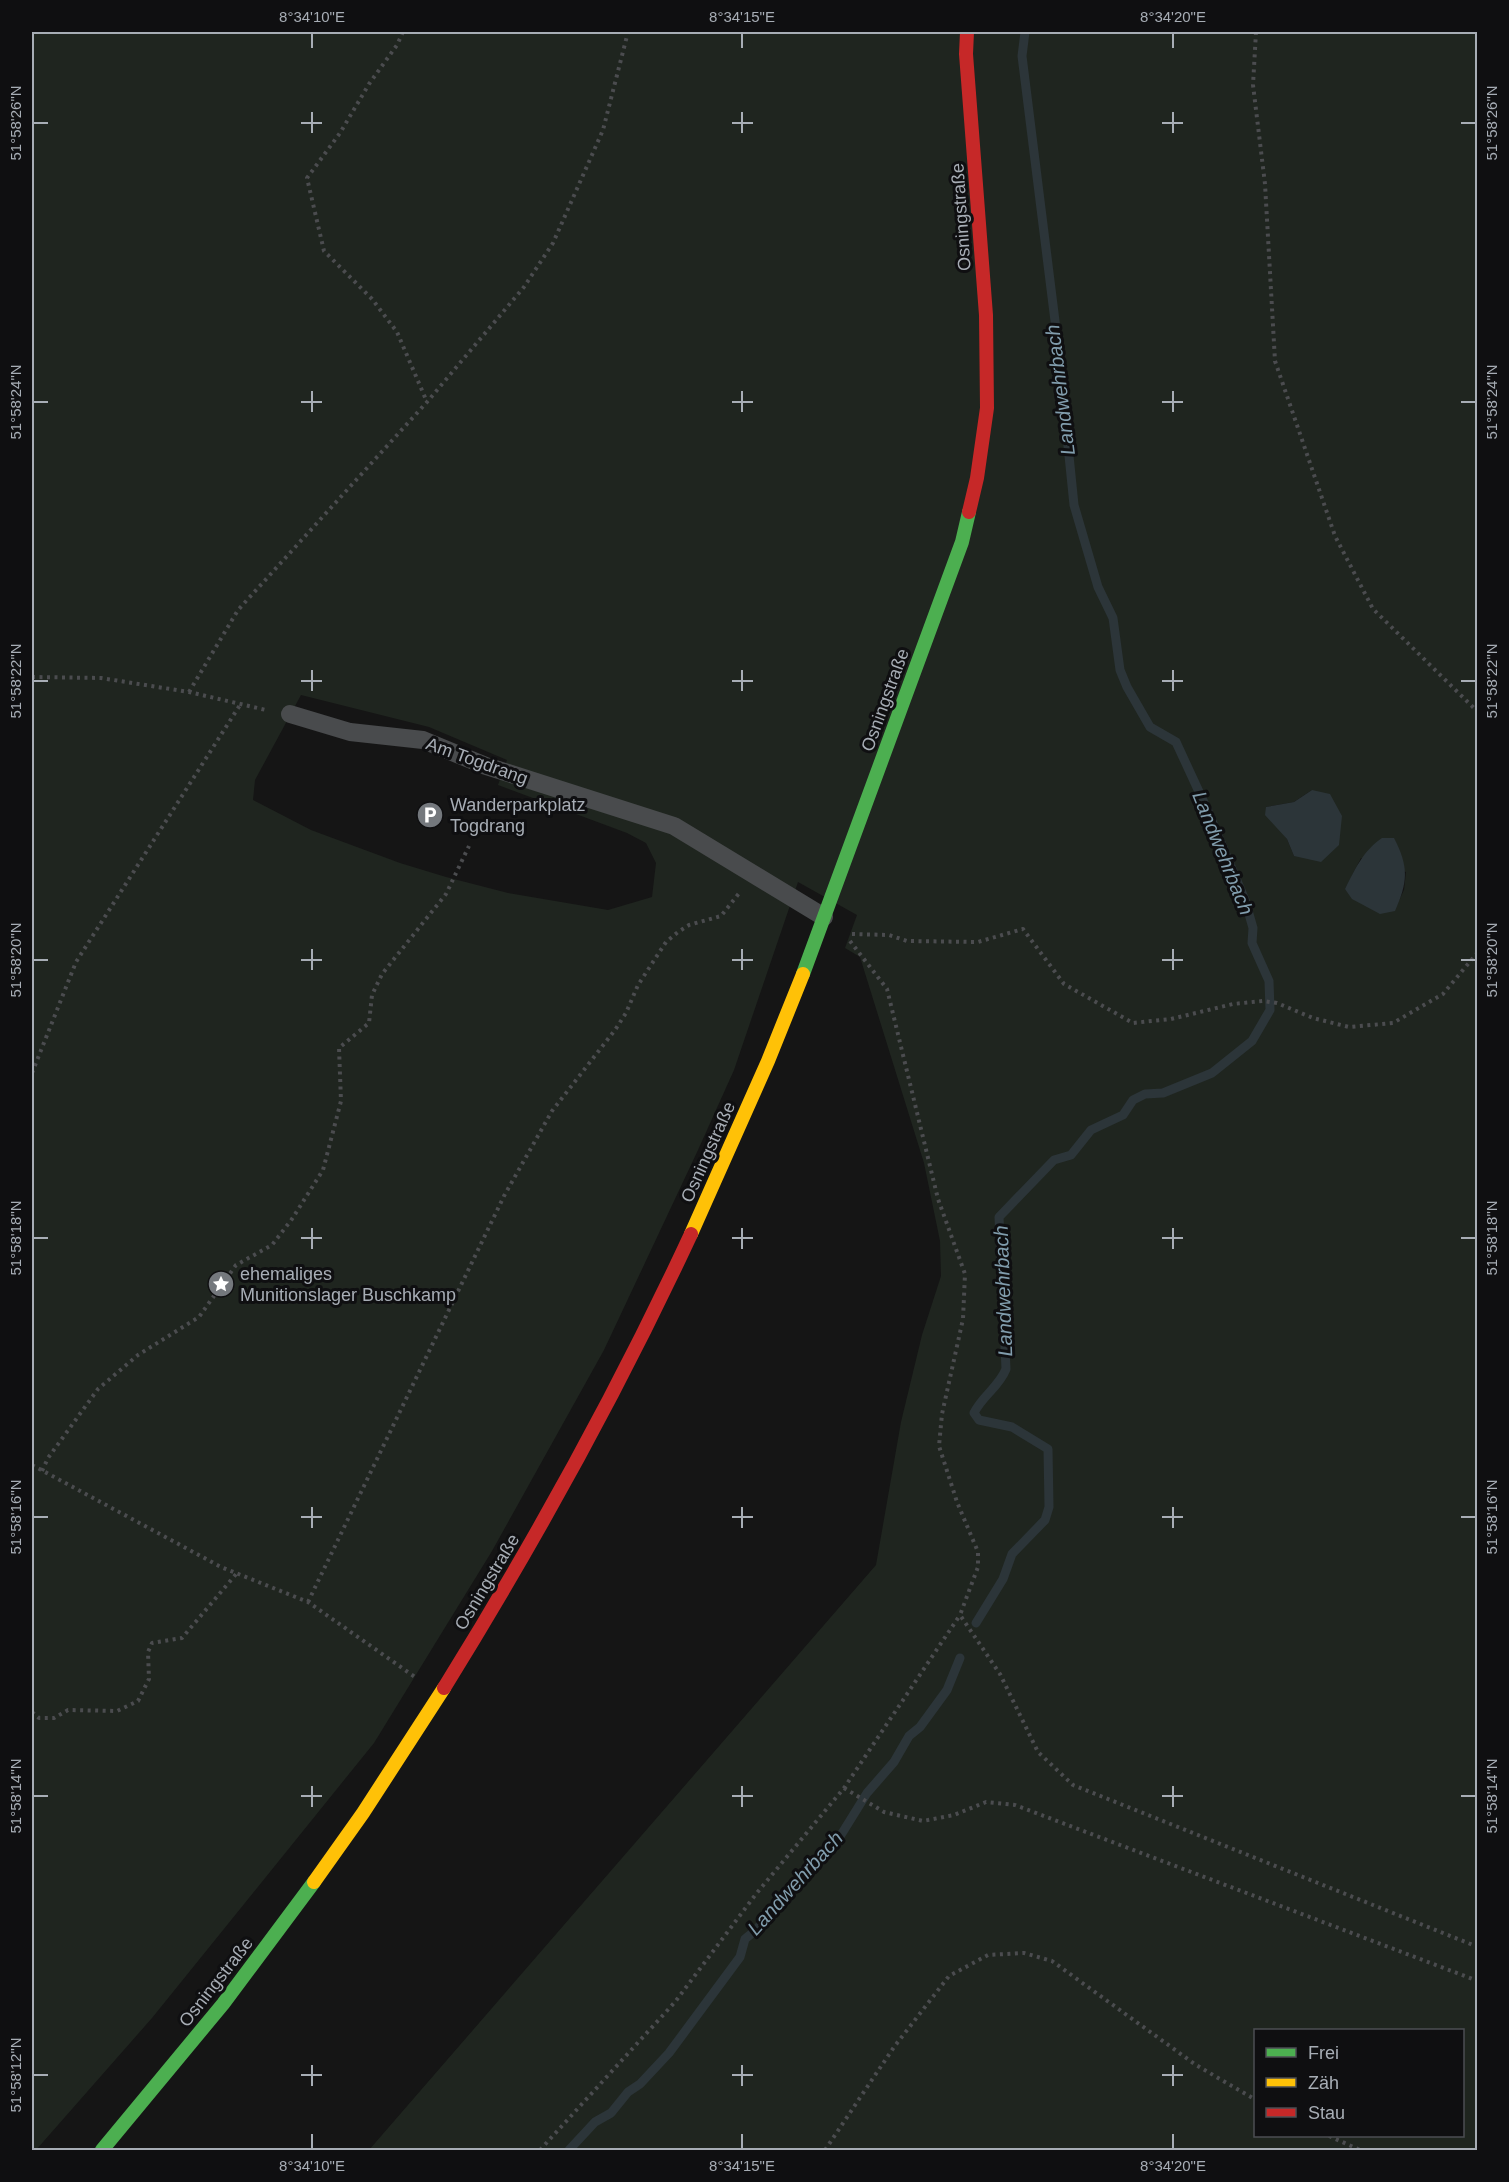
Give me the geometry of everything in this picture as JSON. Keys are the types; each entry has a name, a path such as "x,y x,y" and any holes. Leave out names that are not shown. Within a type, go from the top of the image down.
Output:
{"main road":[{"name":"Osningstraße","path":"102,2151 193,2043 292,1912 371,1801 518,1568 647,1325 706,1201 831,922 962,542 977,478 987,408 986,315 966,54 967,32"}],"lane":[{"name":"Am Togdrang","path":"290,714 350,732 423,740 486,766 674,826 831,922"}],"path":[{"path":"403,32 340,133 307,178 324,251 372,300 397,332 427,402"},
{"path":"189,692 238,610 427,402 524,287 553,243 603,130 628,32"},
{"path":"1256,32 1252,85 1265,183 1275,361 1335,536 1373,609 1478,712"},
{"path":"32,677 101,678 189,692 240,705 290,714"},
{"path":"32,1072 75,962 240,705"},
{"path":"42,1471 48,1458 98,1389 138,1355 199,1317 236,1265 272,1245 292,1219 323,1170 341,1101 339,1048 369,1023 372,995 382,974 446,894 469,846"},
{"path":"308,1602 504,1196 552,1111 615,1030 626,1013 638,985 666,942 689,926 721,916 752,874"},
{"path":"831,922 855,935 889,935 907,941 978,942 1023,928 1064,984 1132,1023 1171,1019 1233,1004 1263,1001 1277,1003 1313,1018 1349,1027 1393,1023 1443,994 1478,952"},
{"path":"540,2151 675,2002 756,1894 844,1788 960,1615 978,1567 978,1552 957,1502 939,1446 942,1414 963,1319 965,1274 938,1199 887,989 831,922"},
{"path":"32,1465 221,1567 308,1602 440,1695"},
{"path":"32,1712 39,1718 54,1718 68,1710 117,1711 138,1701 149,1679 148,1652 152,1643 183,1638 237,1573"},
{"path":"960,1615 1000,1674 1038,1752 1073,1785 1478,1947"},
{"path":"844,1788 884,1812 923,1821 954,1815 986,1802 1015,1805 1478,1981"},
{"path":"825,2151 894,2047 949,1976 988,1955 1024,1953 1052,1961 1196,2065 1254,2099"},
{"path":"1331,2137 1360,2151"}],"shaded area":[{"path":"32,32 1477,32 1477,2150 369,2150 876,1565 901,1422 922,1335 941,1276 940,1241 924,1163 860,957 845,948 857,915 798,882 734,1070 698,1150 604,1350 492,1551 374,1743 152,2018 36,2150 32,2150","holes":["301,695 429,727 507,760 498,785 627,833 646,843 656,863 652,897 608,910 508,893 400,863 311,830 253,800 255,780","1312,790 1294,856 1287,839 1266,807 1294,802","1361,858 1406,872 1404,890 1394,911 1345,889"]},
{"path":"1312,790 1330,794 1342,816 1339,845 1321,862 1294,856 1287,839 1265,815 1266,807 1294,802"},
{"path":"1382,838 1394,838 1399,848 1405,874 1395,911 1380,914 1352,899 1345,889 1365,855"}],"waterway":[{"name":"Landwehrbach","path":"976,1623 1003,1579 1012,1554 1045,1520 1049,1507 1048,1449 1012,1427 979,1420 974,1413 1006,1369 999,1217 1054,1160 1071,1155 1091,1130 1123,1115 1133,1100 1145,1094 1163,1093 1212,1073 1252,1041 1270,1010 1269,981 1252,943 1253,928 1245,900 1207,809 1176,742 1150,727 1120,670 1113,618 1098,587 1074,505 1057,337 1022,56 1025,32"},
{"name":"Landwehrbach","path":"569,2150 595,2122 611,2113 628,2092 640,2084 669,2053 740,1957 745,1939 756,1930 789,1889 836,1843 867,1793 894,1762 909,1736 920,1727 947,1690 960,1658"}],"traffic: fast":[{"path":"803,974 962,542 969,512"},
{"path":"102,2150 223,2004 314,1882"}],"traffic: slow":[{"path":"691,1234 768,1061 803,974"},
{"path":"314,1882 363,1813 444,1688"}],"traffic: jam":[{"path":"967,32 966,54 986,315 987,408 977,478 969,512"},
{"path":"444,1688 511,1577 574,1465 605,1408 691,1234"}],"place":[{"name":"Wanderparkplatz Togdrang","path":"430,815"},
{"name":"ehemaliges Munitionslager Buschkamp","path":"221,1284"}]}
